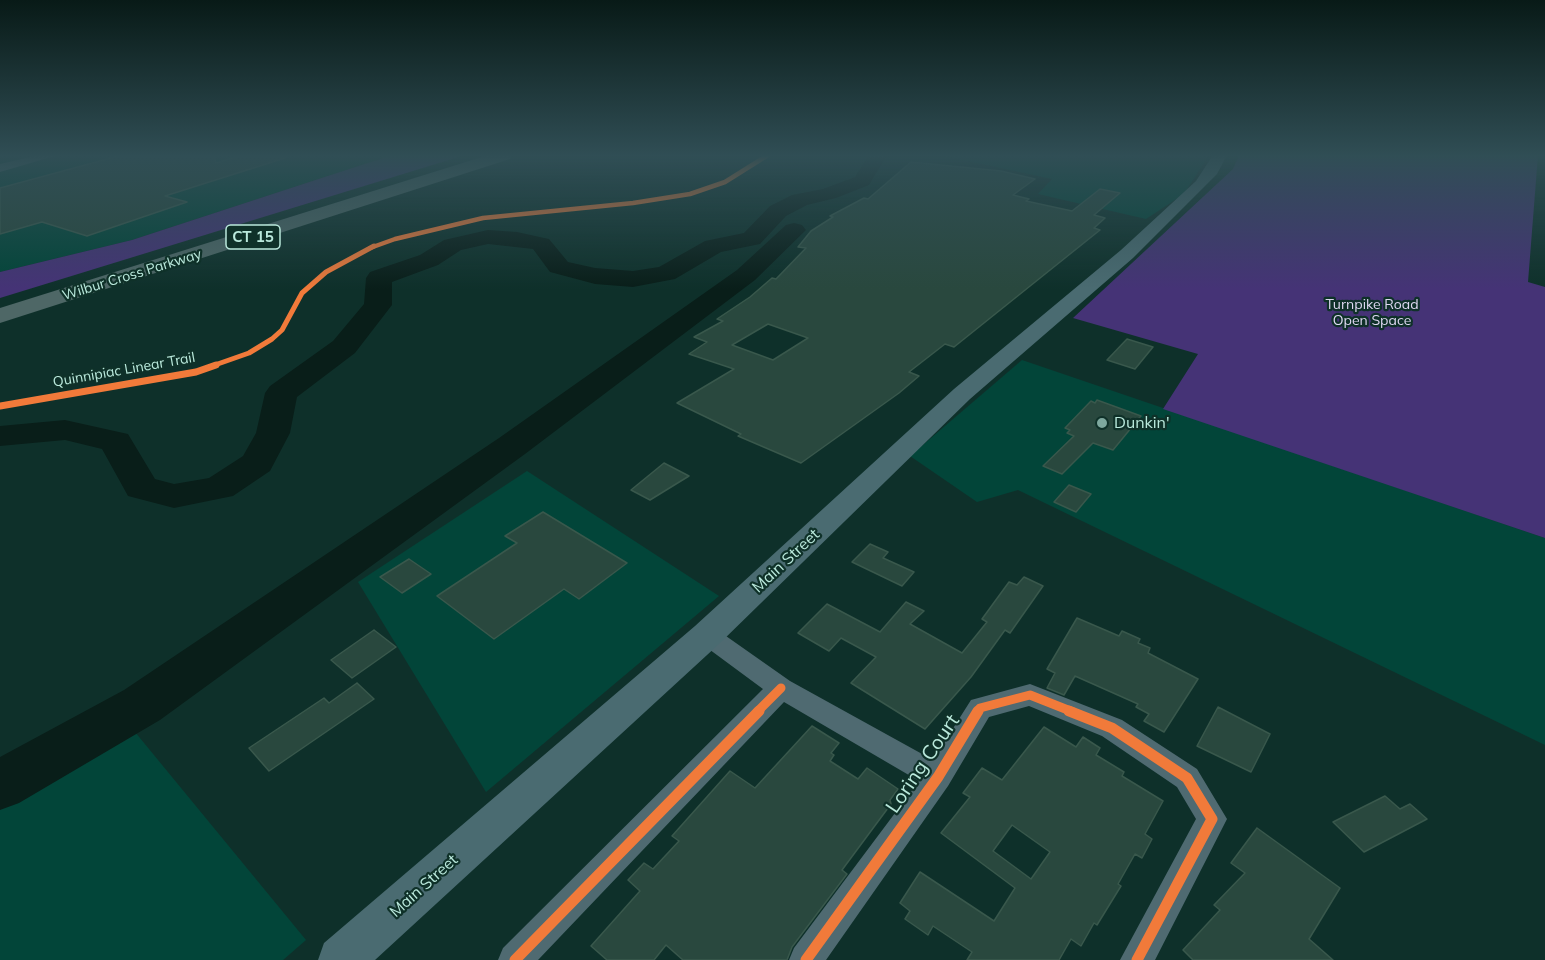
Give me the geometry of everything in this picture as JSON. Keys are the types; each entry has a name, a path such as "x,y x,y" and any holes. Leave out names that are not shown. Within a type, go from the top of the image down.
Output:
{"highway":[{"name":"Wilbur Cross Parkway","path":"0,304 332,200"},
{"name":"Wilbur Cross Parkway","path":"0,316 362,200"}],"main road":[{"name":"Main Street","path":"342,960 707,635 962,394 1185,200"}],"street":[{"name":"Loring Court","path":"707,635 781,688 938,777"},
{"path":"515,960 781,688"},
{"name":"Loring Court","path":"806,960 938,777 980,708 1030,695 1112,728 1187,778 1212,819 1137,960"}],"shaded area":[{"path":"0,200 255,200 132,240 0,272"},
{"path":"1063,200 1175,200 1146,219"},
{"path":"1022,360 1545,538 1545,745 1018,490 977,502 910,456"},
{"path":"527,471 719,596 486,792 358,582"},
{"path":"135,732 306,940 283,960 0,960 0,805"}],"green space":[{"path":"255,200 319,200 0,298 0,272 132,240"},
{"name":"Turnpike Road Open Space","path":"1200,200 1534,200 1528,282 1545,287 1545,538 1163,409 1198,354 1073,318"}],"building":[{"path":"0,200 179,200 187,202 87,236 42,222 0,234"},
{"path":"861,200 1028,200 1026,201 1072,211 1086,200 1112,200 1094,215 1105,218 1094,228 1100,230 954,347 945,344 909,372 919,376 899,393 801,463 738,436 741,434 677,403 734,369 689,354 707,342 694,337 723,321 717,319 750,297 772,278 776,279 806,248 798,247 811,231 833,217 830,216","holes":["768,324 808,338 773,360 732,345"]},
{"path":"1127,339 1153,347 1135,369 1107,360"},
{"name":"Dunkin'","path":"1097,400 1141,416 1113,450 1093,443 1062,474 1043,466 1074,436 1067,433 1070,430 1065,428 1091,401 1095,403"},
{"path":"664,463 689,476 650,500 631,490"},
{"path":"1069,485 1091,494 1076,512 1054,502"},
{"path":"543,512 627,563 579,599 564,589 494,639 437,596 517,543 505,536"},
{"path":"870,544 888,552 883,558 914,572 902,586 852,562"},
{"path":"409,559 431,574 402,593 380,577"},
{"path":"1024,577 1043,586 1010,633 1005,630 971,677 925,729 851,683 876,657 841,638 829,651 798,633 827,604 880,632 906,602 924,611 910,624 962,653 987,622 982,619 1009,582 1017,585"},
{"path":"1077,618 1119,636 1122,631 1140,639 1138,643 1150,648 1148,653 1198,679 1164,732 1144,721 1149,714 1136,707 1138,704 1075,676 1064,695 1047,688 1055,673 1047,669"},
{"path":"374,630 396,647 352,678 331,660"},
{"path":"357,683 374,699 269,771 249,748 324,698 329,703"},
{"path":"1218,707 1270,734 1251,772 1197,746"},
{"path":"812,726 839,743 831,753 834,755 830,761 858,779 867,768 898,789 890,800 891,804 842,870 847,874 792,947 787,960 683,960 666,945 654,960 607,960 591,946 640,891 628,880 644,863 653,869 679,841 672,836 730,771 755,788"},
{"path":"1044,727 1076,747 1083,737 1100,748 1096,755 1124,772 1122,776 1163,801 1145,834 1152,839 1142,858 1135,854 1118,884 1121,886 1097,925 1094,923 1081,946 1071,939 1059,960 967,960 972,952 933,926 928,935 905,919 910,911 900,903 920,872 994,921 1015,888 941,833 970,797 963,793 982,768 1002,780","holes":["1012,825 1050,852 1031,879 993,851"]},
{"path":"1385,796 1400,809 1410,804 1427,819 1364,852 1333,822"},
{"path":"1257,828 1340,888 1309,939 1333,960 1193,960 1183,950 1220,910 1214,905 1245,873 1231,863"}],"waterway":[{"path":"0,436 65,430 116,441 141,488 174,496 220,488 257,463 273,433 281,393 344,347 378,305 379,278 429,260 453,245 488,237 517,239 541,244 559,267 595,276 633,279 666,274 714,246 752,239 778,211 801,200"},
{"path":"0,785 142,705 512,446 746,275 794,230"}],"cycle path":[{"name":"Quinnipiac Linear Trail","path":"0,406 196,372 249,353 282,330 302,293 326,272 367,249 395,239 483,218 653,200"},
{"path":"515,960 781,688"},
{"path":"806,960 938,777 980,708 1030,695 1112,728 1187,778 1212,819 1137,960"}],"place":[{"name":"Dunkin'","path":"1102,423"}]}
